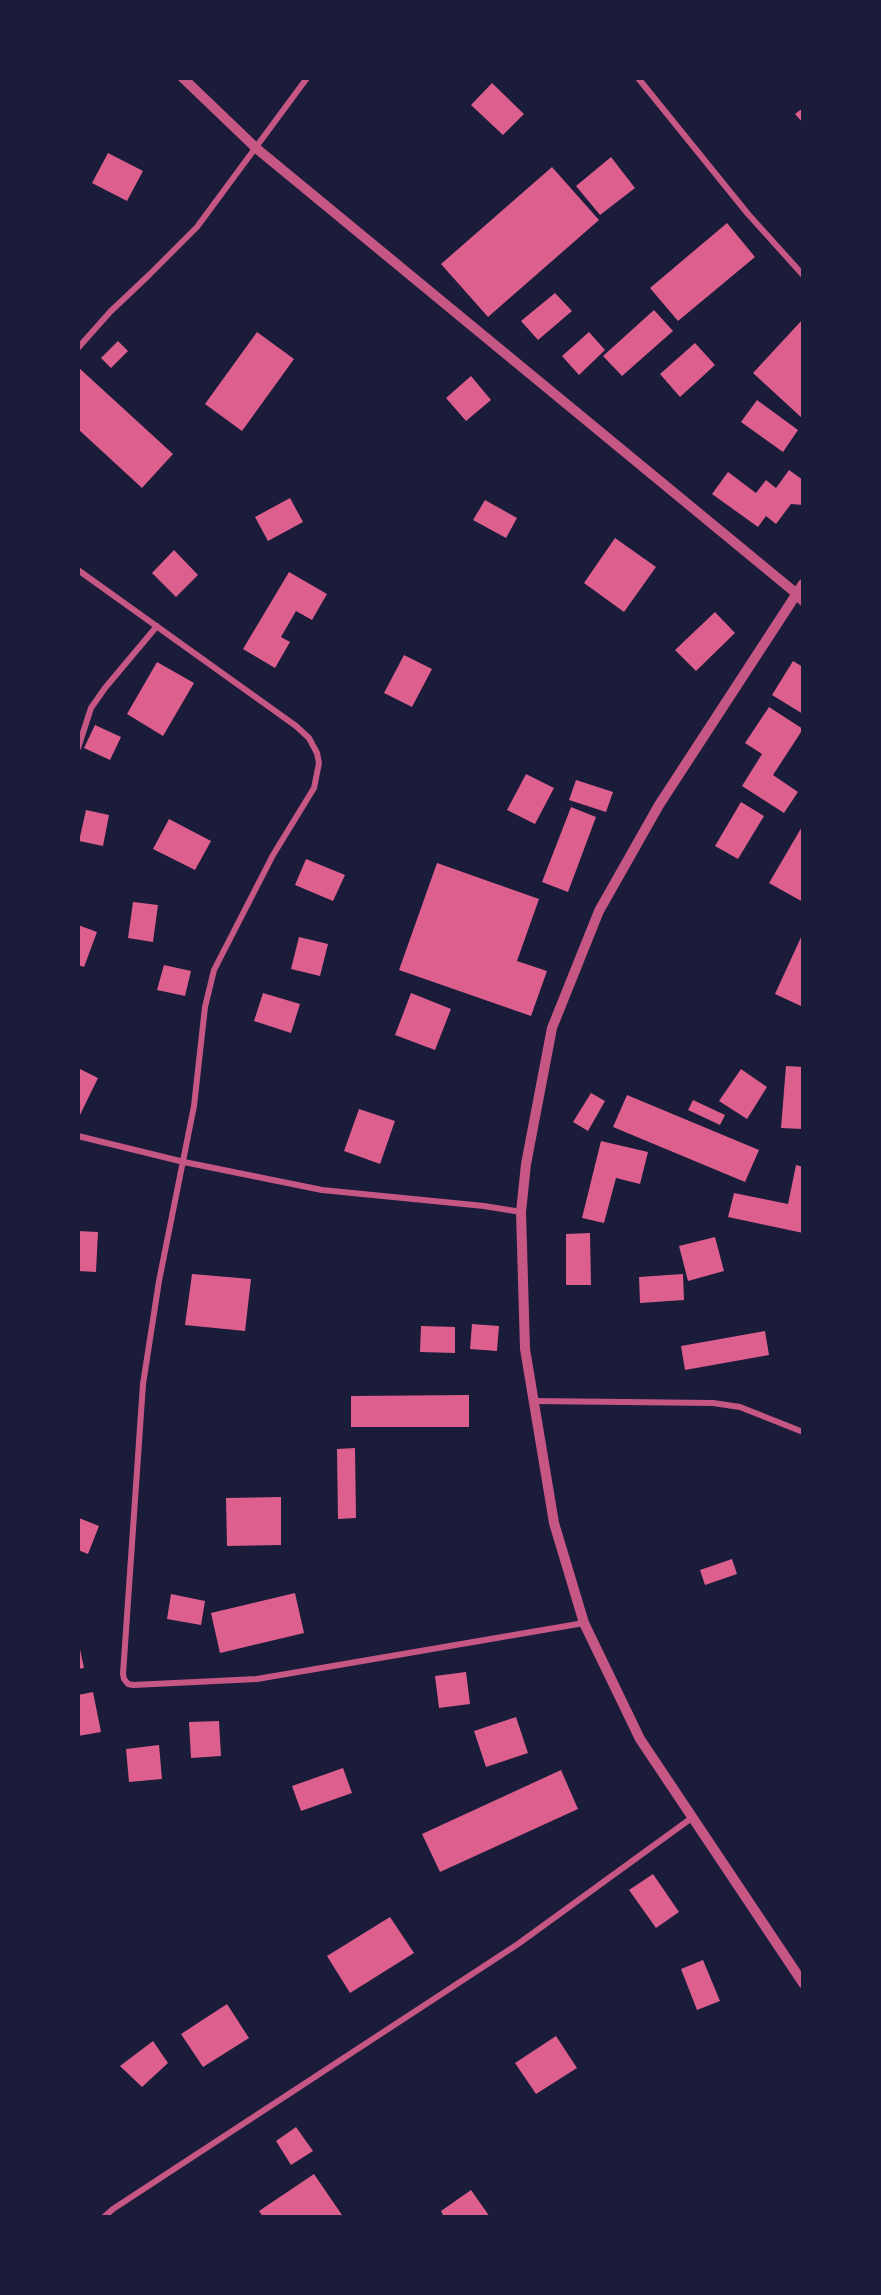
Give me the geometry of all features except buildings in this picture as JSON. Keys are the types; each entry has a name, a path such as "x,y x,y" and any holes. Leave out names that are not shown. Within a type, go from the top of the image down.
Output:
{"street":[{"path":"183,78 256,148 801,593 659,805 599,910 552,1028 526,1164 521,1212 525,1348 533,1401 554,1523 584,1623 640,1738 803,1983"},
{"path":"78,348 110,312 197,227 225,191 228,182 239,167 256,148 307,78"},
{"path":"638,78 748,214 803,275"},
{"path":"78,570 296,726 309,738 317,753 319,763 314,788 273,855 214,970 205,1007 194,1106 159,1281 143,1384 123,1674 128,1684 133,1685 257,1679 584,1623"},
{"path":"78,748 91,708 157,626"},
{"path":"78,1136 184,1162 322,1190 521,1212"},
{"path":"533,1401 713,1403 740,1407 803,1432"},
{"path":"104,2217 518,1944 693,1816"}]}
